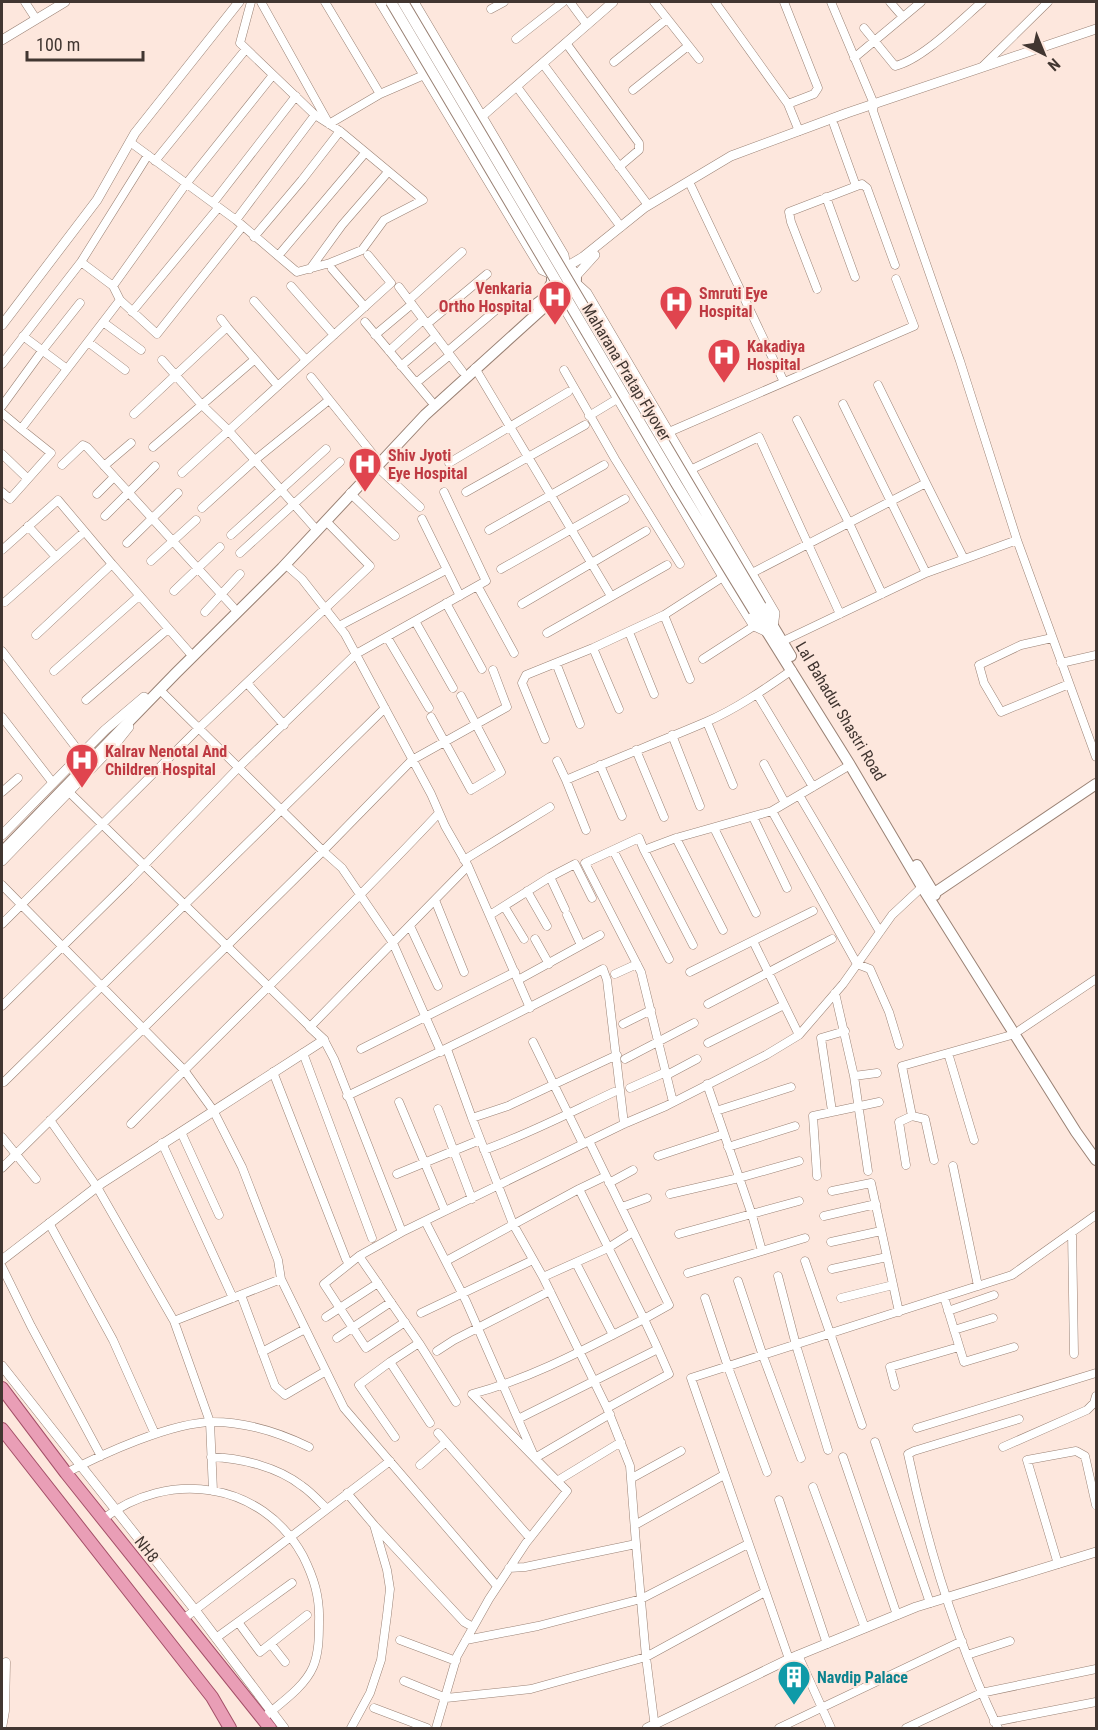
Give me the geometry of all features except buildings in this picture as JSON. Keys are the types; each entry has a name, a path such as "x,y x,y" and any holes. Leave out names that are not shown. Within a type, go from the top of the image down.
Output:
{"main road":[{"name":"Maharana Pratap Flyover","path":"391,2 677,485 758,608"},
{"name":"Maharana Pratap Flyover","path":"403,2 770,630"},
{"path":"2,845 146,700 233,607 283,563 431,401 543,299 558,269 566,267 572,270 576,280 569,290 562,291 475,368 376,462 326,521 160,690 146,700"},
{"path":"552,279 556,288 562,291"},
{"name":"Lal Bahadur Shastri Road","path":"770,630 1017,1032 1096,1148"},
{"path":"779,643 792,670 922,887 931,895 1096,784"},
{"path":"2,852 113,732"},
{"path":"1017,1032 1076,1132 1096,1160"},
{"name":"NH8","path":"2,1388 182,1620 268,1719"},
{"path":"2,1429 212,1697 230,1728"}],"street":[{"path":"25,2 36,19"},
{"path":"2,40 65,2"},
{"path":"2,325 97,200 130,142 200,49 239,2"},
{"path":"130,142 236,220 297,272 330,263 362,250 384,220 423,200 340,131 315,115 240,43 251,2"},
{"path":"261,2 329,124"},
{"path":"325,2 380,94"},
{"path":"380,2 542,270 552,279"},
{"path":"414,2 564,255 566,267 583,257 648,205 731,156 799,131 1096,36"},
{"path":"491,9 504,2"},
{"path":"516,39 563,2"},
{"path":"570,2 587,25"},
{"path":"481,117 613,2"},
{"path":"654,2 699,59"},
{"path":"715,2 788,104 799,131"},
{"path":"784,2 818,88 814,94 788,104"},
{"path":"831,2 874,107 960,361 1017,540 1096,757"},
{"path":"890,2 903,17"},
{"path":"854,58 921,2"},
{"path":"864,28 895,66 903,64 933,44 982,2"},
{"path":"983,66 1048,2"},
{"path":"614,63 667,19"},
{"path":"576,280 587,261 648,213 734,161 834,125 874,107 983,66 1096,29"},
{"path":"566,43 639,143 639,150 619,167"},
{"path":"633,90 688,46"},
{"path":"2,364 81,262 152,158 246,49"},
{"path":"543,64 648,205"},
{"path":"113,286 186,184 273,75"},
{"path":"329,124 380,94 424,75"},
{"path":"517,87 621,227"},
{"path":"132,312 215,206 296,96"},
{"path":"236,220 315,115"},
{"path":"834,125 856,186"},
{"path":"254,237 340,131"},
{"path":"278,256 365,153"},
{"path":"310,269 342,225 388,172"},
{"path":"817,289 789,212 862,184 867,188 895,265"},
{"path":"691,186 784,382"},
{"path":"826,197 855,277"},
{"path":"81,262 113,286 120,300 158,334 242,227"},
{"path":"375,335 462,252"},
{"path":"182,473 391,283 368,255"},
{"path":"332,269 365,307"},
{"path":"388,351 486,274"},
{"path":"669,432 914,326 896,279"},
{"name":"Lal Bahadur Shastri Road","path":"576,280 587,293 775,613 770,630"},
{"path":"291,286 334,335"},
{"path":"399,287 462,371"},
{"path":"562,291 563,306 723,577 754,626 770,630"},
{"path":"21,429 120,300"},
{"path":"254,301 306,360"},
{"path":"2,406 80,303"},
{"path":"416,383 497,309"},
{"path":"221,319 278,386"},
{"path":"103,322 141,350"},
{"path":"364,322 431,401"},
{"path":"134,414 227,327"},
{"path":"23,336 67,369"},
{"path":"401,366 436,336"},
{"path":"88,342 125,370"},
{"path":"162,360 175,377 228,430 314,527"},
{"path":"153,447 254,360"},
{"path":"475,368 611,596"},
{"path":"564,370 589,416 680,564"},
{"path":"311,377 376,462 420,507"},
{"path":"878,385 964,559"},
{"path":"449,463 568,392"},
{"path":"589,416 617,399"},
{"path":"202,508 255,460 329,400"},
{"path":"843,404 926,573"},
{"path":"2,413 51,453 10,499 2,492"},
{"path":"797,420 882,594"},
{"path":"465,492 585,425"},
{"path":"690,470 759,437 840,614"},
{"path":"104,466 131,443"},
{"path":"62,465 83,445 233,607"},
{"path":"231,535 326,449"},
{"path":"2,454 28,479"},
{"path":"240,553 340,462"},
{"path":"489,530 604,465"},
{"path":"105,516 155,466"},
{"path":"97,494 114,477"},
{"path":"752,573 926,483"},
{"path":"2,1006 144,866 239,767 356,654 486,581 444,492"},
{"path":"127,543 178,493"},
{"path":"350,494 395,536"},
{"path":"501,569 625,499"},
{"path":"2,550 58,500 189,652"},
{"path":"422,519 460,596"},
{"path":"151,561 196,520"},
{"path":"2,924 199,728 370,566 326,521"},
{"path":"28,526 56,557"},
{"path":"522,604 646,531"},
{"path":"5,602 84,532"},
{"path":"779,643 926,573 1017,540"},
{"path":"174,591 220,548"},
{"path":"283,563 302,579 339,626 356,654 466,863 530,1008"},
{"path":"36,635 112,564"},
{"path":"547,633 667,565"},
{"path":"339,626 446,570"},
{"path":"205,612 240,574"},
{"path":"545,739 522,683 526,675 593,648 664,615 723,577"},
{"path":"478,587 514,652"},
{"path":"54,671 139,596"},
{"path":"446,603 482,669"},
{"path":"664,615 690,679"},
{"path":"415,621 453,688"},
{"path":"703,659 754,626"},
{"path":"86,700 168,629"},
{"path":"629,632 654,694"},
{"path":"387,638 471,790 501,772 461,696"},
{"path":"1052,638 1021,645 979,665 984,683 1001,712 1069,684"},
{"path":"593,648 619,709"},
{"path":"2,651 81,754"},
{"path":"1061,663 1096,655"},
{"path":"556,663 580,724"},
{"path":"2,1168 412,760 507,706 493,670"},
{"path":"566,780 707,722 757,694 792,670"},
{"path":"247,683 284,725"},
{"path":"160,690 322,851 342,868 393,943 425,1017 444,1050 513,1224 543,1277 609,1411 633,1478 636,1544 652,1727 789,1659 897,1615 1096,1552"},
{"path":"757,694 813,787"},
{"path":"3,830 105,730 146,700"},
{"path":"2,861 117,742 146,700"},
{"path":"4,1082 385,708"},
{"path":"2,717 53,783"},
{"path":"707,722 733,785"},
{"path":"672,735 700,806"},
{"path":"636,750 664,817"},
{"path":"557,761 586,830"},
{"path":"764,764 785,803"},
{"path":"600,765 622,816"},
{"path":"644,850 676,838 772,811 850,765"},
{"path":"2,792 18,778"},
{"path":"69,792 324,1040 402,1232"},
{"path":"799,795 880,932"},
{"path":"310,1027 435,900 466,863 550,807"},
{"path":"772,811 857,964 870,969 889,1012 899,1045"},
{"path":"131,1124 267,986 362,895 439,813"},
{"path":"753,817 787,888"},
{"path":"714,828 756,913"},
{"path":"673,1102 641,972 585,863 639,838 693,945"},
{"path":"676,838 723,930"},
{"path":"613,850 669,959"},
{"path":"490,915 575,864 592,898"},
{"path":"550,877 581,945"},
{"path":"2,885 184,1070 213,1110 242,1167 278,1260 281,1279 344,1408 498,1586"},
{"path":"405,1322 366,1348 324,1284 359,1256 402,1232 673,1102 766,1055 799,1035 835,993 892,915 922,887"},
{"path":"527,891 547,926"},
{"path":"435,900 464,972"},
{"path":"504,906 524,939"},
{"path":"690,972 813,911"},
{"path":"410,926 438,986"},
{"path":"361,1049 425,1017 549,964 600,935"},
{"path":"536,939 549,964"},
{"path":"708,1004 832,939"},
{"path":"753,941 799,1035"},
{"path":"615,974 637,964"},
{"path":"347,1096 530,1008 603,969 624,1124"},
{"path":"912,1116 902,1066 1017,1032 1096,979"},
{"path":"835,993 854,1076 868,1171"},
{"path":"708,1043 784,1005"},
{"path":"623,1024 651,1010"},
{"path":"625,1059 694,1023"},
{"path":"832,1112 821,1038 845,1032"},
{"path":"2,1260 97,1187 324,1040"},
{"path":"436,1728 456,1661 473,1627 530,1538 567,1491 472,1394 503,1385 580,1351 669,1305 608,1179 568,1112 533,1042"},
{"path":"303,1053 372,1238"},
{"path":"948,1053 974,1140"},
{"path":"472,1118 508,1106 554,1086 616,1055"},
{"path":"630,1088 697,1059"},
{"path":"273,1072 346,1258"},
{"path":"854,1076 877,1072"},
{"path":"707,1084 740,1178 762,1251"},
{"path":"716,1111 791,1087"},
{"path":"484,1150 522,1136 568,1112 614,1092"},
{"path":"399,1101 446,1212"},
{"path":"817,1176 813,1116 879,1102"},
{"path":"438,1109 472,1199"},
{"path":"906,1164 899,1122 912,1116 925,1119 934,1160"},
{"path":"50,1120 97,1187 174,1322 210,1422 213,1491"},
{"path":"728,1147 795,1126"},
{"path":"180,1132 219,1215"},
{"path":"658,1156 724,1134"},
{"path":"2,1137 36,1179"},
{"path":"397,1174 480,1140"},
{"path":"162,1143 237,1297 275,1386 285,1395 326,1371"},
{"path":"670,1194 800,1161"},
{"path":"953,1166 978,1286"},
{"path":"446,1261 579,1189 633,1170"},
{"path":"832,1191 871,1183 899,1312"},
{"path":"535,1458 669,1374 579,1189"},
{"path":"622,1207 646,1198"},
{"path":"679,1234 799,1201"},
{"path":"824,1216 876,1204"},
{"path":"789,1659 691,1378 1012,1275 1096,1215"},
{"path":"425,1221 461,1293 535,1458"},
{"path":"49,1223 112,1340 155,1434"},
{"path":"543,1277 608,1248 633,1232"},
{"path":"831,1242 881,1232"},
{"path":"1072,1232 1074,1354"},
{"path":"688,1273 805,1238"},
{"path":"359,1256 419,1343 456,1402"},
{"path":"832,1269 887,1257"},
{"path":"421,1313 533,1260"},
{"path":"805,1260 862,1425"},
{"path":"576,1263 613,1335"},
{"path":"2,1267 36,1336 101,1456"},
{"path":"778,1276 828,1450"},
{"path":"174,1322 281,1279"},
{"path":"738,1281 801,1458"},
{"path":"326,1317 378,1283"},
{"path":"841,1298 893,1285"},
{"path":"437,1351 550,1291"},
{"path":"948,1311 994,1295"},
{"path":"944,1297 964,1362 1014,1347"},
{"path":"705,1298 767,1472"},
{"path":"337,1338 391,1302"},
{"path":"954,1330 993,1318"},
{"path":"262,1352 305,1329"},
{"path":"395,1437 360,1385 419,1343"},
{"path":"896,1386 890,1367 959,1347"},
{"path":"518,1419 658,1349"},
{"path":"390,1362 430,1423"},
{"path":"2,1366 195,1610 216,1638 268,1719 284,1728"},
{"path":"917,1428 1096,1373"},
{"path":"1003,1447 1087,1410 1094,1403 1096,1396"},
{"path":"1019,1419 908,1454 946,1598 981,1693 996,1725 1096,1702"},
{"path":"66,1473 155,1434 210,1422 226,1422 278,1434 309,1447"},
{"path":"438,1433 530,1538"},
{"path":"420,1465 446,1442"},
{"path":"557,1480 621,1442"},
{"path":"875,1442 930,1603"},
{"path":"633,1478 681,1451"},
{"path":"1058,1564 1027,1460 1076,1451 1085,1456 1096,1505"},
{"path":"211,1456 242,1461 281,1473 302,1485 327,1509"},
{"path":"843,1457 897,1615"},
{"path":"182,1620 390,1461"},
{"path":"635,1525 724,1475"},
{"path":"813,1487 865,1628"},
{"path":"103,1519 133,1500 184,1488 224,1493 260,1508 279,1523 291,1537 314,1578 320,1610 318,1650 313,1667 303,1681 268,1719"},
{"path":"347,1493 464,1622 473,1627"},
{"path":"779,1500 827,1644"},
{"path":"351,1728 370,1693 381,1660 390,1589 374,1525"},
{"path":"509,1569 636,1544"},
{"path":"466,1640 538,1626 641,1599 748,1544"},
{"path":"216,1638 292,1583"},
{"path":"404,1681 446,1698 531,1689 646,1656 765,1592"},
{"path":"238,1622 261,1652 307,1615"},
{"path":"400,1640 456,1661"},
{"path":"779,1728 962,1641"},
{"path":"967,1655 1010,1641"},
{"path":"271,1644 285,1662"},
{"path":"798,1655 831,1728"},
{"path":"2,1728 5,1711 6,1662"},
{"path":"906,1728 981,1693 1096,1669"},
{"path":"374,1708 427,1728"}],"place":[{"name":"Venkaria Ortho Hospital","path":"555,326"},
{"name":"Smruti Eye Hospital","path":"676,331"},
{"name":"Kakadiya Hospital","path":"724,384"},
{"name":"Shiv Jyoti Eye Hospital","path":"365,493"},
{"name":"Kalrav Nenotal And Children Hospital","path":"82,789"},
{"name":"Navdip Palace","path":"794,1706"}]}
